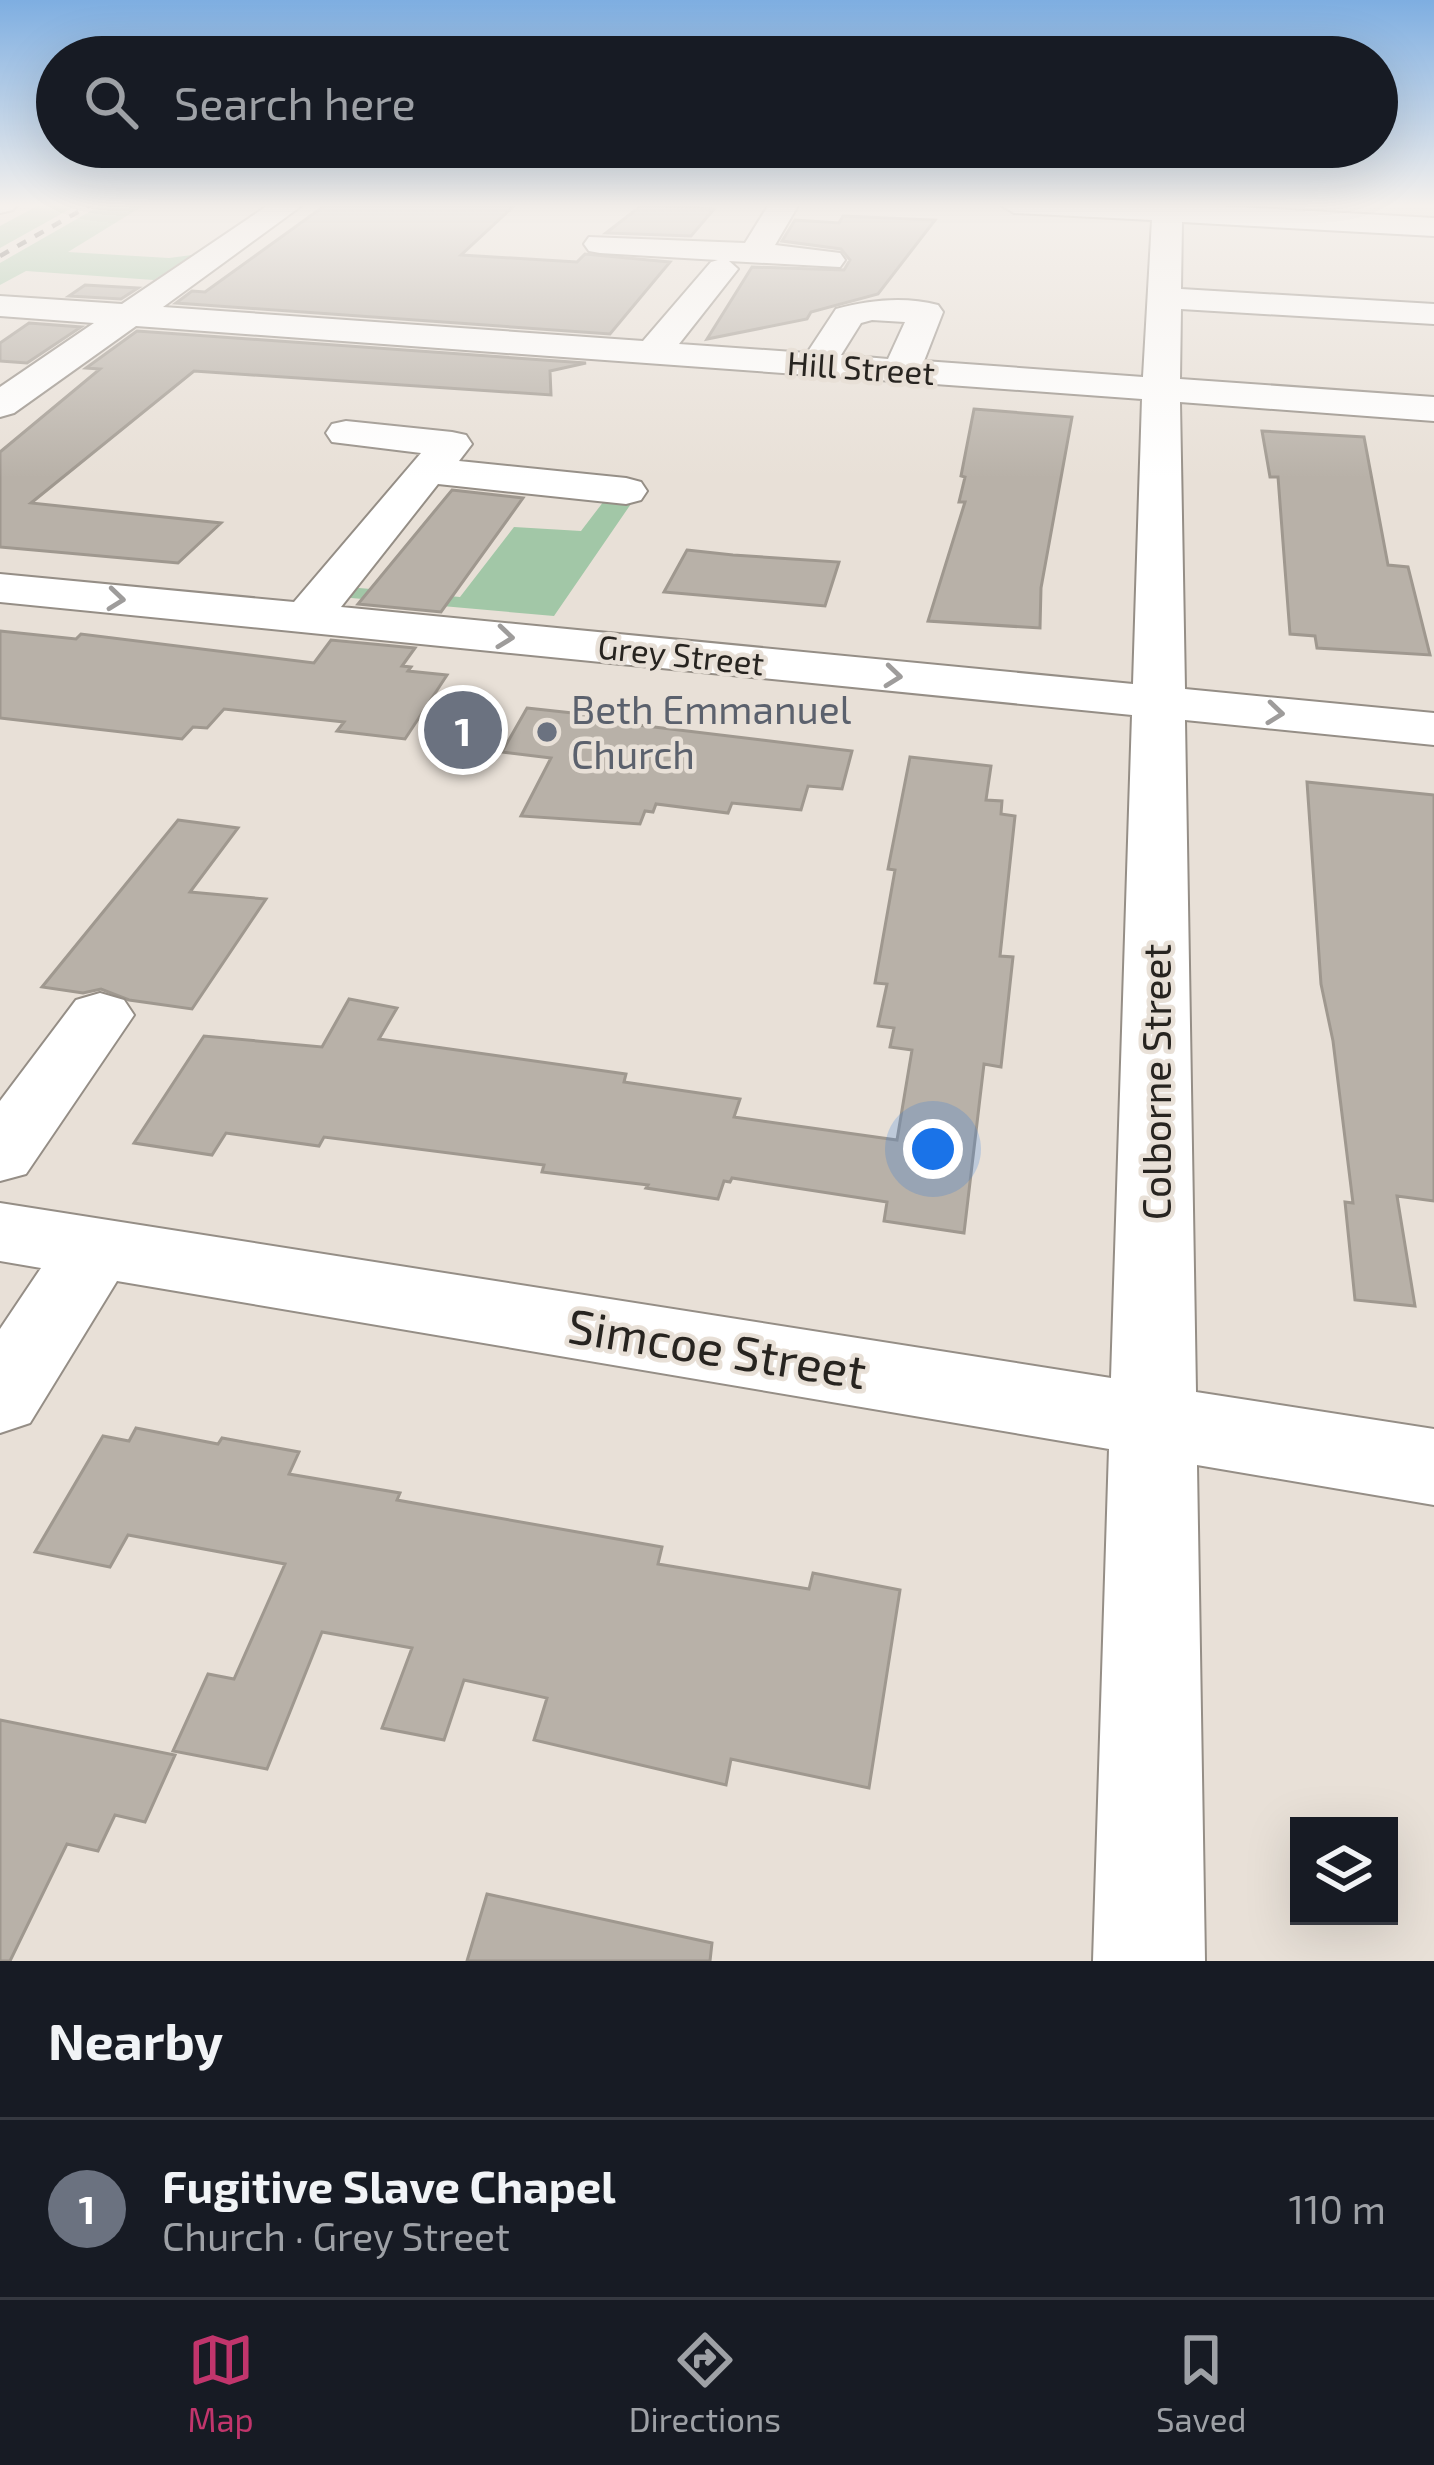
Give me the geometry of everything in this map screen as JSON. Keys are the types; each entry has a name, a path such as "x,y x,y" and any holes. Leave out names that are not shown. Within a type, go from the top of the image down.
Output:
{"street":[{"path":"0,405 159,296"},
{"path":"652,353 700,296"},
{"path":"1166,298 1434,314"},
{"name":"Colborne Street","path":"1149,1961 1161,390 1166,298"},
{"name":"Hill Street","path":"0,306 1434,410"},
{"path":"817,365 848,316 872,310 926,312 901,371"},
{"path":"0,341 81,348"},
{"path":"307,618 452,444 346,434"},
{"path":"428,470 626,491"},
{"name":"Grey Street","path":"0,588 1434,729"},
{"path":"0,1154 100,1015"},
{"name":"Simcoe Street","path":"0,1232 1434,1467"},
{"path":"0,1398 97,1248"}],"green space":[{"path":"607,497 635,498 554,616 340,597 348,587 460,597 514,527 581,531"}],"building":[{"path":"70,296 126,296 121,299"},
{"path":"186,296 642,296 610,334 176,303"},
{"path":"734,296 872,296 811,312 807,319 707,339"},
{"path":"29,323 81,327 27,363 0,361 0,343"},
{"path":"137,331 586,363 550,371 551,395 194,371 31,503 221,523 178,563 0,547 0,452 100,369 86,368"},
{"path":"974,409 1072,417 1041,588 1040,628 928,621 965,502 959,502 965,477 961,476"},
{"path":"1262,431 1364,437 1388,565 1408,567 1430,655 1317,648 1315,636 1290,634 1278,477 1270,477"},
{"path":"452,490 523,498 441,612 358,604"},
{"path":"687,550 839,562 825,606 664,592"},
{"path":"0,631 76,639 81,634 314,663 331,640 415,648 402,666 411,667 408,671 447,675 405,739 337,731 344,722 224,709 207,728 193,727 182,739 0,718"},
{"path":"527,708 852,751 842,789 808,786 801,810 732,803 728,813 656,804 653,812 645,811 640,824 521,816 551,758 502,752"},
{"path":"910,757 991,766 986,800 1002,801 1001,814 1015,816 1000,956 1013,957 1001,1067 984,1064 964,1233 884,1221 887,1202 732,1178 724,1181 718,1199 542,1172 544,1165 324,1137 319,1146 226,1133 212,1155 134,1143 204,1036 322,1047 349,999 397,1008 379,1039 626,1074 624,1082 740,1099 734,1117 897,1140 912,1050 890,1047 894,1028 878,1026 887,984 875,983 895,870 888,869"},
{"path":"1307,782 1434,795 1434,1201 1397,1196 1415,1306 1355,1300 1345,1202 1353,1203 1333,1041 1321,984"},
{"path":"178,820 238,828 190,892 266,899 192,1009 129,1000 101,989 83,993 42,987"},
{"path":"136,1428 218,1444 222,1438 299,1452 289,1474 400,1493 397,1500 662,1547 658,1564 809,1589 813,1573 900,1590 869,1788 731,1759 726,1785 534,1740 547,1698 464,1680 444,1740 382,1728 412,1648 322,1632 267,1769 173,1751 208,1674 234,1679 285,1564 128,1535 110,1567 35,1552 103,1436 129,1441"},
{"path":"0,1720 175,1755 145,1822 115,1815 98,1851 67,1844 10,1961 0,1961"},
{"path":"487,1894 712,1943 710,1961 467,1961"}],"place":[{"name":"Fugitive Slave Chapel","path":"463,730"},
{"name":"Beth Emmanuel Church","path":"547,732"}]}
